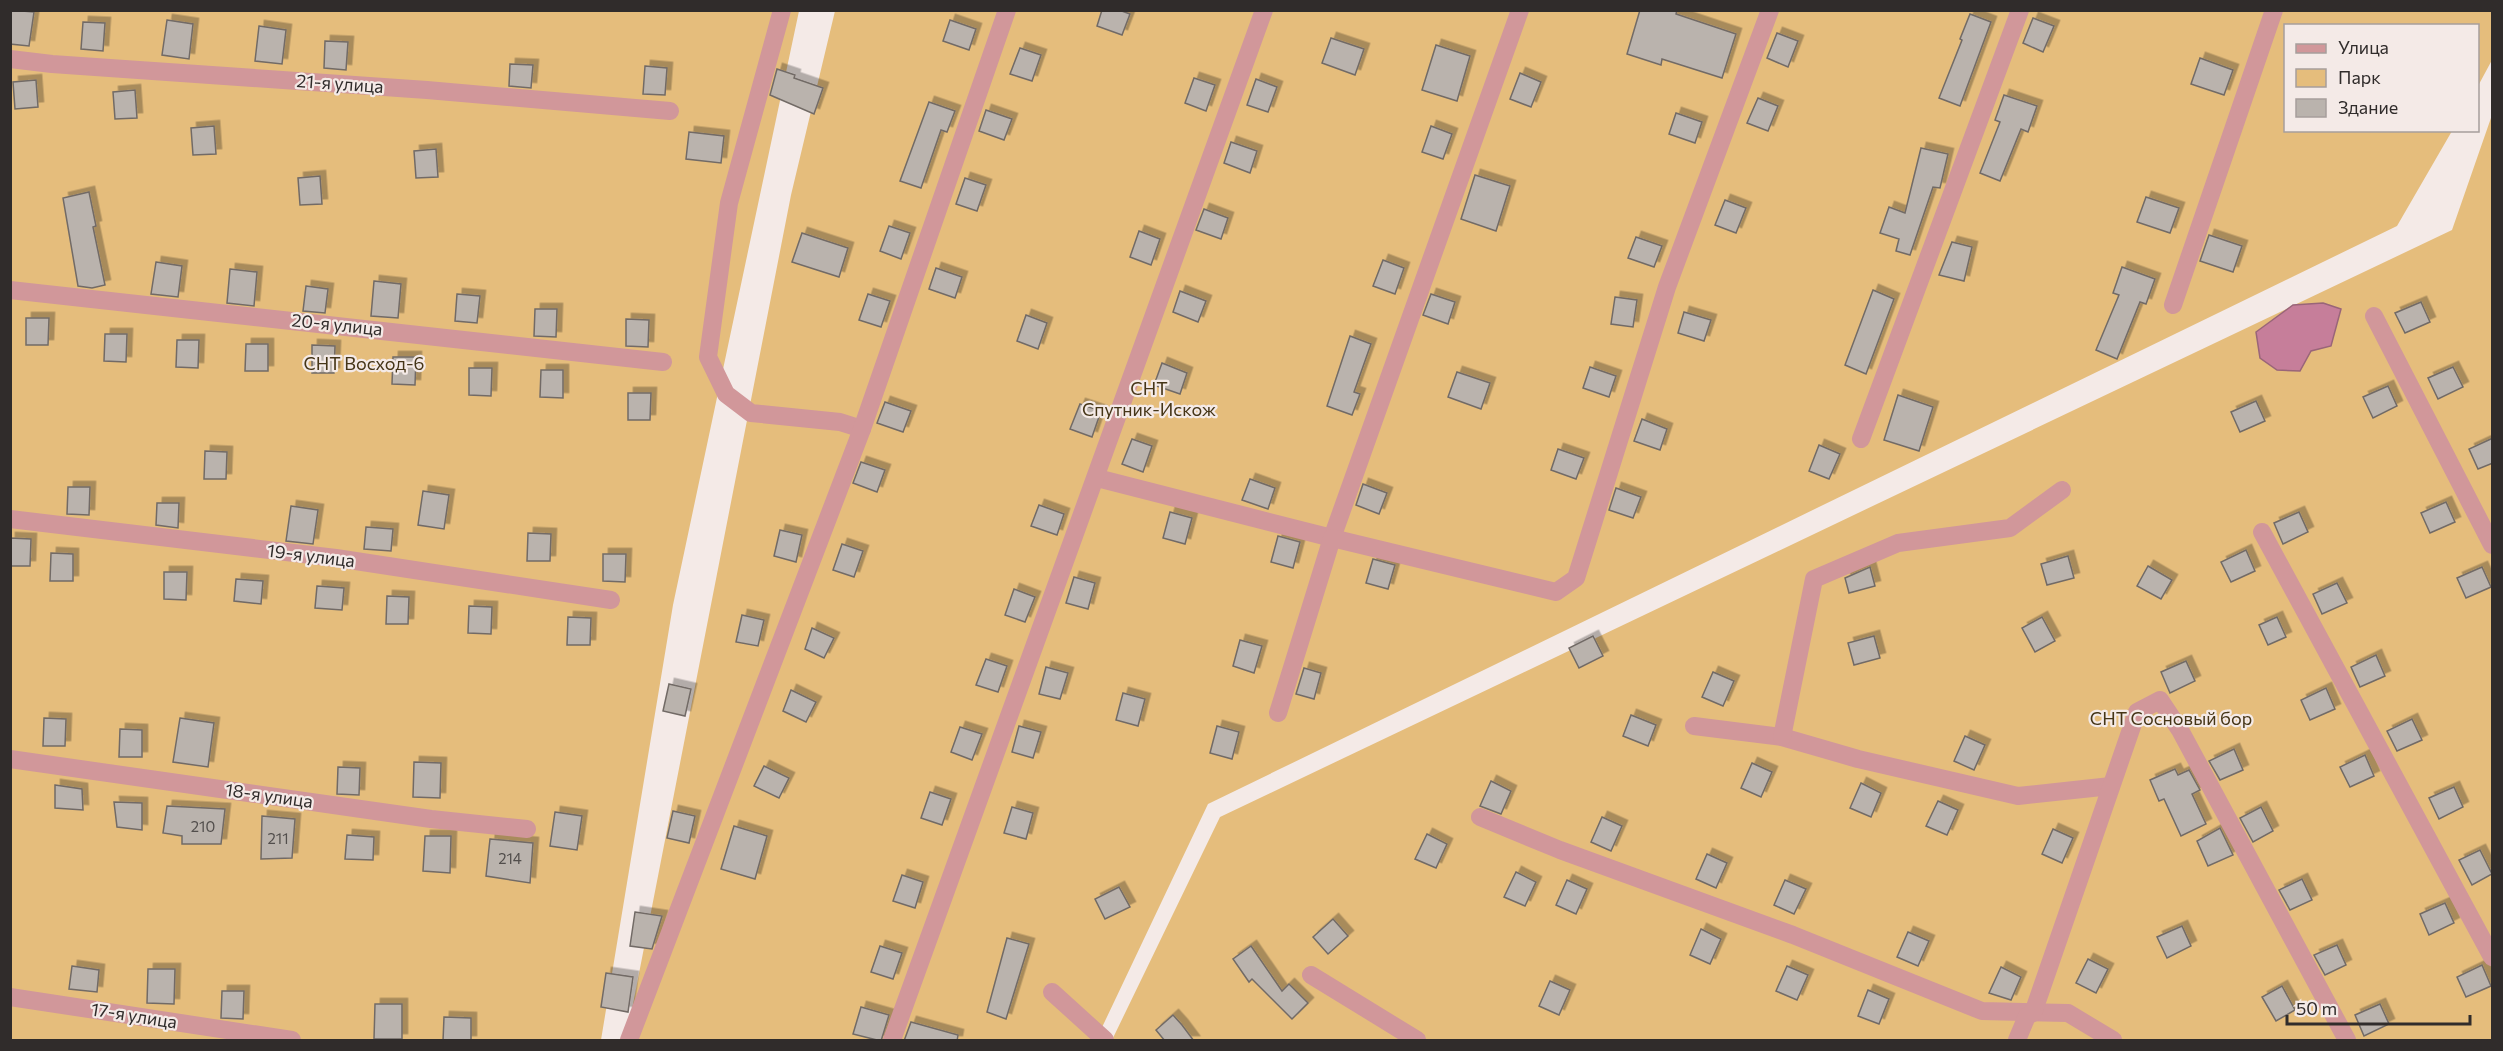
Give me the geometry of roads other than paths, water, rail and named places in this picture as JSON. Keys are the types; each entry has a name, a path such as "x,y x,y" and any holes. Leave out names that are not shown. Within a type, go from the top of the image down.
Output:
{"street":[{"path":"782,10 729,202 708,357 726,394 751,413 840,422 862,429"},
{"path":"628,1041 862,429 1008,10"},
{"path":"892,1041 1264,10"},
{"path":"1278,713 1332,538 1520,10"},
{"path":"1097,478 1556,592 1576,578 1667,287 1770,10"},
{"path":"1861,439 2020,10"},
{"path":"2173,305 2274,10"},
{"name":"21-я улица","path":"10,59 52,64 428,90 670,111"},
{"name":"20-я улица","path":"10,290 663,362"},
{"path":"2374,315 2493,545"},
{"path":"1782,737 1815,579 1898,543 2010,528 2062,490"},
{"name":"19-я улица","path":"10,519 336,558 611,600"},
{"path":"2262,532 2493,957"},
{"path":"2017,1041 2027,1016 2033,1013 2137,712 2160,700 2180,730 2347,1041"},
{"path":"1694,726 1782,737 1858,759 2019,795 2111,786"},
{"name":"18-я улица","path":"10,759 431,819 527,829"},
{"path":"1480,817 1560,850 1793,935 1982,1011 2068,1012 2113,1041"},
{"path":"1311,975 1417,1041"},
{"path":"1052,992 1105,1041"},
{"name":"17-я улица","path":"10,998 292,1041"}],"park label":[{"name":"СНТ Восход-6","path":"364,364"},
{"name":"СНТ Спутник-Искож","path":"1149,399"},
{"name":"СНТ Сосновый бор","path":"2171,719"}]}
